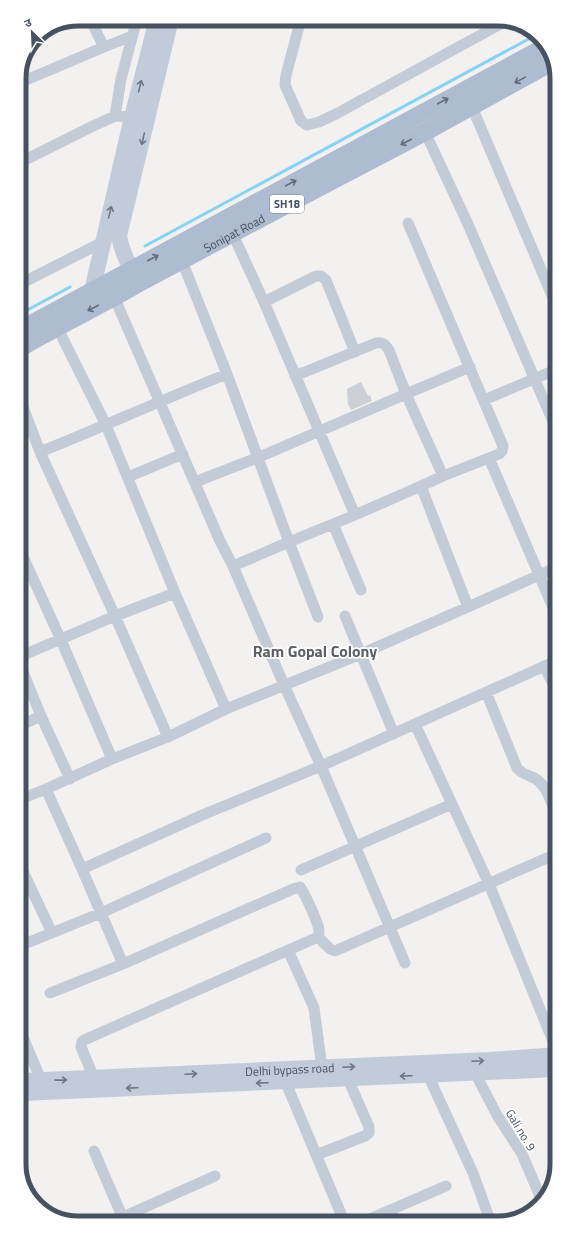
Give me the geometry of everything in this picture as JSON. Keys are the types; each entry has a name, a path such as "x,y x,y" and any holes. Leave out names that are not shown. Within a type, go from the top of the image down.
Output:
{"main road":[{"path":"135,276 123,251 119,236 156,26"},
{"path":"92,291 103,242 169,26"},
{"name":"Sonipat Road","path":"135,276 182,261 229,226 318,188 472,107 546,60"},
{"name":"Sonipat Road","path":"26,344 135,276 546,60"},
{"name":"Sonipat Road","path":"26,327 92,291 111,290"},
{"name":"Delhi bypass road","path":"26,1093 282,1076 322,1068 550,1056"},
{"name":"Delhi bypass road","path":"26,1081 94,1078 282,1076 348,1079 550,1069"}],"street":[{"path":"94,26 104,47"},
{"path":"115,116 121,79 135,26"},
{"path":"298,26 286,74 286,85 301,121 307,125 320,122 336,114 497,26"},
{"path":"26,80 132,36"},
{"path":"472,107 550,291"},
{"path":"26,160 115,116 140,117"},
{"path":"425,132 467,222 550,414"},
{"path":"233,566 443,476 499,454 502,451 503,446 408,223"},
{"path":"229,226 264,302 355,515"},
{"path":"26,281 103,242"},
{"path":"182,261 227,374 318,617"},
{"path":"264,302 316,276 321,276 326,280 355,352"},
{"path":"111,290 220,541 233,566 284,686 321,766 405,963"},
{"path":"57,326 106,425 175,593 226,709"},
{"path":"295,376 376,343 381,342 386,345 406,394 443,476"},
{"path":"195,482 258,458 470,367"},
{"path":"484,400 550,372"},
{"path":"40,452 227,374"},
{"path":"26,415 40,452 168,736"},
{"path":"128,477 182,454"},
{"path":"489,458 550,600"},
{"path":"420,486 468,607"},
{"path":"333,524 361,590"},
{"path":"26,563 112,759"},
{"path":"26,797 168,736 226,709 361,654 550,570"},
{"path":"26,654 115,616 175,593"},
{"path":"345,616 394,734"},
{"path":"82,869 200,816 394,734 550,664"},
{"path":"544,666 550,678"},
{"path":"26,679 70,779"},
{"path":"486,692 517,768 526,776 538,780 550,801"},
{"path":"26,723 41,716"},
{"path":"415,724 488,884 550,1034"},
{"path":"46,789 101,912 122,964"},
{"path":"301,870 452,804"},
{"path":"26,943 101,912 266,838"},
{"path":"50,993 122,964 300,887 304,892 317,925 319,931 318,936 330,949 335,951 550,857"},
{"path":"26,878 52,933"},
{"path":"94,1078 81,1047 84,1040 318,936"},
{"path":"288,950 314,1008 322,1068"},
{"path":"26,1044 41,1080"},
{"name":"Gali no. 9","path":"475,1073 497,1115 522,1154 539,1195"},
{"path":"428,1075 473,1173 489,1216"},
{"path":"282,1076 342,1216"},
{"path":"316,1155 365,1136 369,1133 368,1127 348,1079"},
{"path":"94,1151 122,1216"},
{"path":"132,1216 215,1176"},
{"path":"377,1216 446,1186"},
{"path":"391,1210 394,1216"}],"building":[{"path":"361,382 368,396 370,395 372,401 351,410 348,404 347,389"}],"waterway":[{"path":"145,246 530,38"},
{"path":"26,311 70,287"}],"district":[{"name":"Ram Gopal Colony","path":"315,651"}]}
